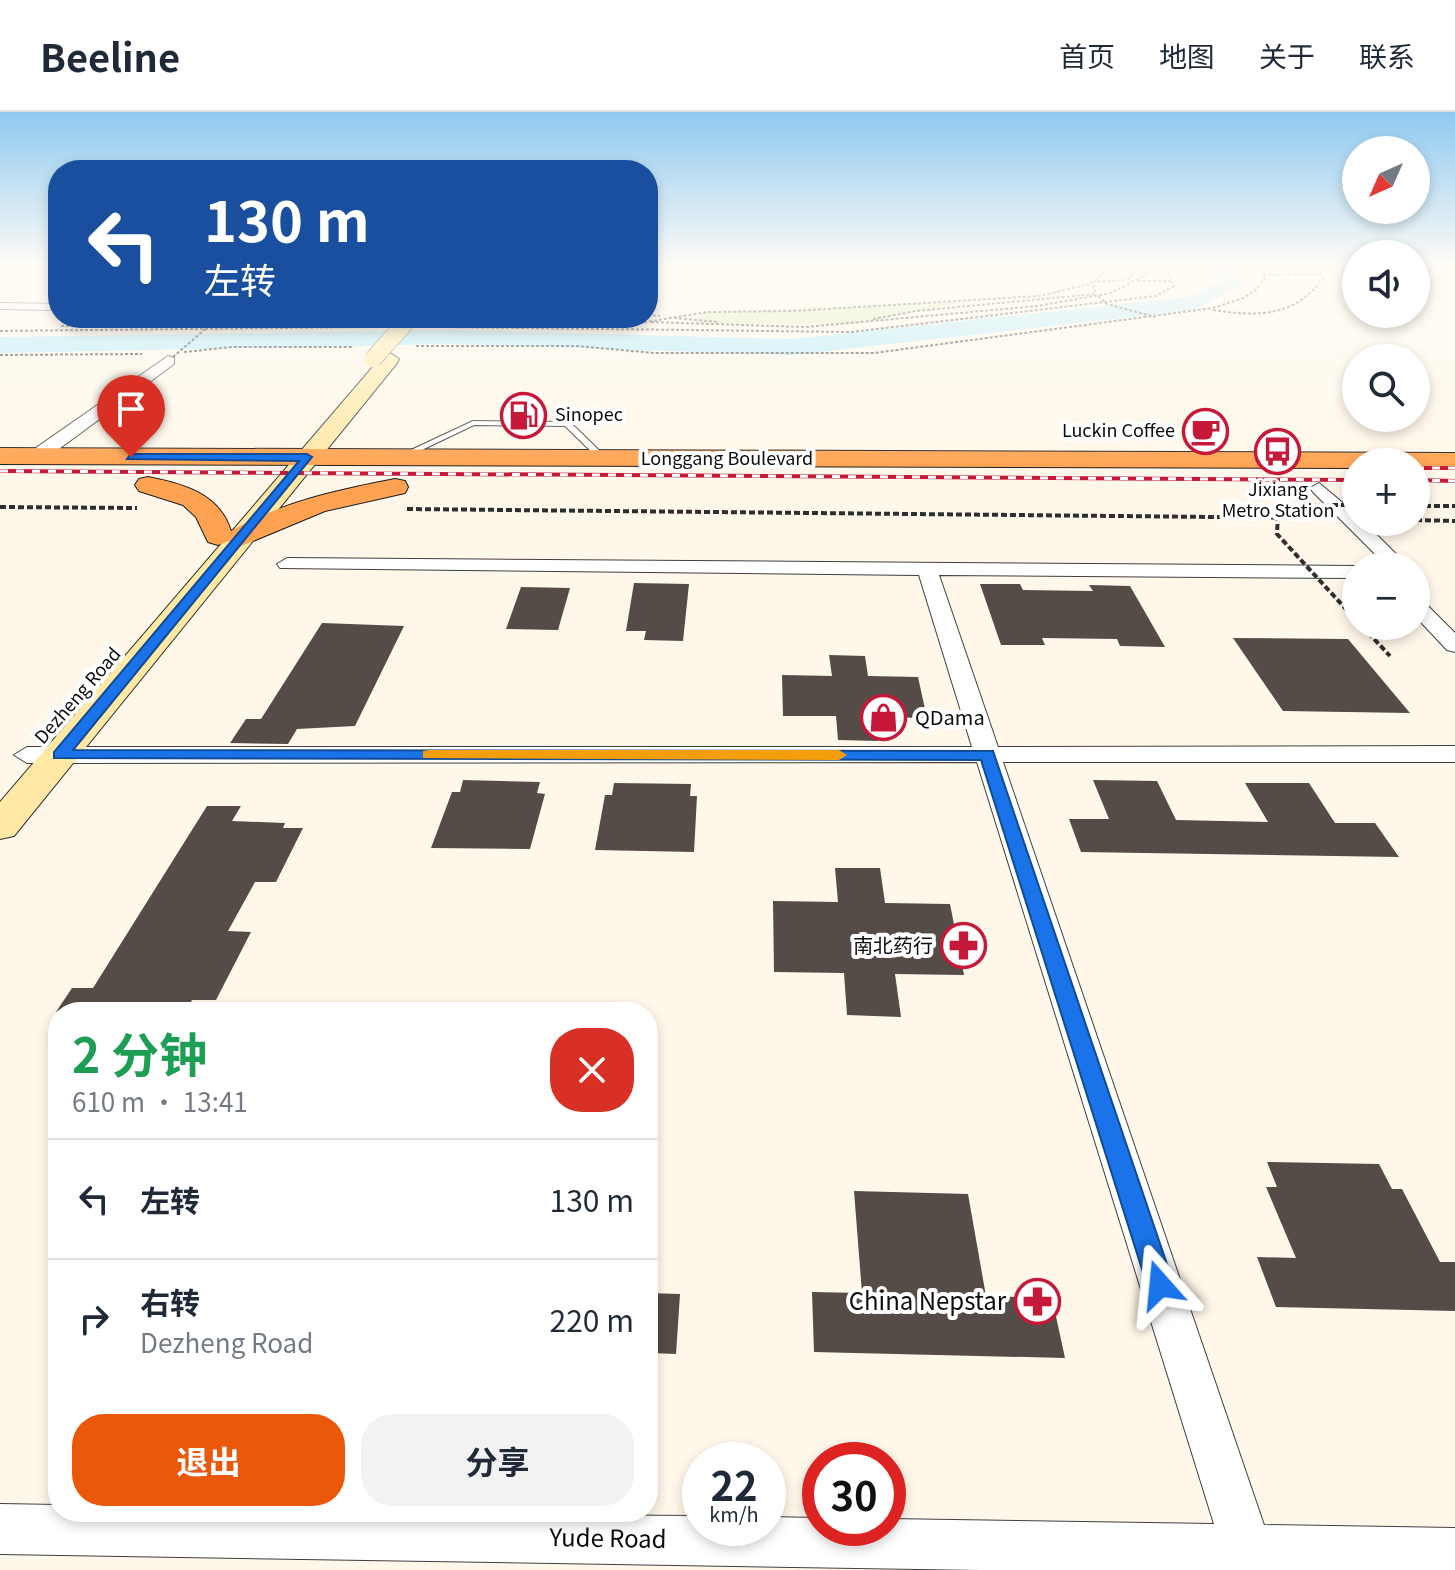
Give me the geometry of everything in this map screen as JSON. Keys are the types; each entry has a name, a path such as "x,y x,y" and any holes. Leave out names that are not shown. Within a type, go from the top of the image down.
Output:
{"highway":[{"name":"Longgang Boulevard","path":"0,456 1455,461"},
{"path":"118,485 147,496 196,501 230,537 314,505 396,498 427,488"},
{"path":"147,496 219,486"},
{"path":"264,486 396,498"},
{"path":"1310,488 1342,489"}],"main road":[{"name":"Dezheng Road","path":"0,827 230,537 264,486 297,457 401,335"},
{"name":"Dezheng Road","path":"0,786 230,537"}],"street":[{"path":"37,456 168,358"},
{"path":"1310,488 1330,518 1363,552"},
{"path":"1310,488 1382,552"},
{"path":"287,564 1342,572"},
{"path":"927,569 1247,1549"},
{"path":"1430,597 1455,622"},
{"path":"1430,619 1455,645"},
{"path":"27,755 1455,754"},
{"name":"Yude Road","path":"0,1529 1455,1553"}],"lane":[{"path":"398,458 473,423 567,424 603,458"}],"path":[{"path":"168,358 197,335"},
{"path":"168,358 232,347 385,353 577,346 654,353 874,353 1021,335"},
{"path":"0,355 148,354"},
{"path":"0,507 147,496"},
{"path":"396,498 1330,518"},
{"path":"1342,505 1310,505 1278,513 1277,534 1342,605"},
{"path":"1430,506 1455,506"},
{"path":"1430,520 1455,521"},
{"path":"1375,640 1390,656"}],"building":[{"path":"634,583 689,584 683,641 644,640 646,631 626,631"},
{"path":"980,584 1020,584 1023,590 1093,591 1089,585 1130,586 1165,647 1120,646 1117,639 1042,638 1045,645 1001,645"},
{"path":"521,587 570,588 558,630 506,629"},
{"path":"322,623 404,626 355,726 297,729 288,744 230,743 246,719 261,719"},
{"path":"1233,638 1349,640 1410,713 1283,711"},
{"path":"829,655 865,656 868,676 918,677 927,718 874,717 878,741 838,740 836,716 783,716 782,675 832,676"},
{"path":"463,780 540,782 537,793 545,794 530,849 431,848 452,792 460,792"},
{"path":"1093,780 1157,781 1176,820 1268,822 1245,783 1309,783 1335,823 1375,823 1399,857 1081,852 1069,819 1109,819"},
{"path":"614,783 691,784 690,796 697,796 694,852 595,850 605,795 612,795"},
{"path":"207,806 241,806 232,821 285,823 283,828 303,828 276,882 255,882 228,931 251,932 216,1000 63,1002 72,988 93,988"},
{"path":"835,868 880,868 885,903 950,904 964,975 895,974 901,1017 847,1015 844,973 774,972 773,901 838,902"},
{"path":"1267,1162 1379,1164 1392,1189 1402,1189 1440,1262 1455,1262 1455,1311 1276,1307 1257,1257 1296,1258 1266,1187 1277,1187"},
{"path":"854,1191 968,1194 986,1296 1052,1298 1065,1358 814,1352 812,1292 862,1293"},
{"path":"658,1293 680,1294 676,1354 658,1353"}],"waterway":[{"path":"0,345 448,337 792,347 901,335"}],"railway":[{"path":"1430,468 1455,468"},
{"path":"0,471 1342,480"},
{"path":"1430,480 1455,481"}],"slow traffic":[{"path":"429,755 839,755"}],"place":[{"name":"Sinopec","path":"524,415"},
{"name":"Luckin Coffee","path":"1206,431"},
{"name":"Jixiang Metro Station","path":"1278,452"},
{"name":"QDama","path":"884,718"},
{"name":"南北药行","path":"964,946"},
{"name":"China Nepstar","path":"1037,1302"}],"route":[{"path":"131,457 307,457 60,755 987,755 1160,1285"}]}
